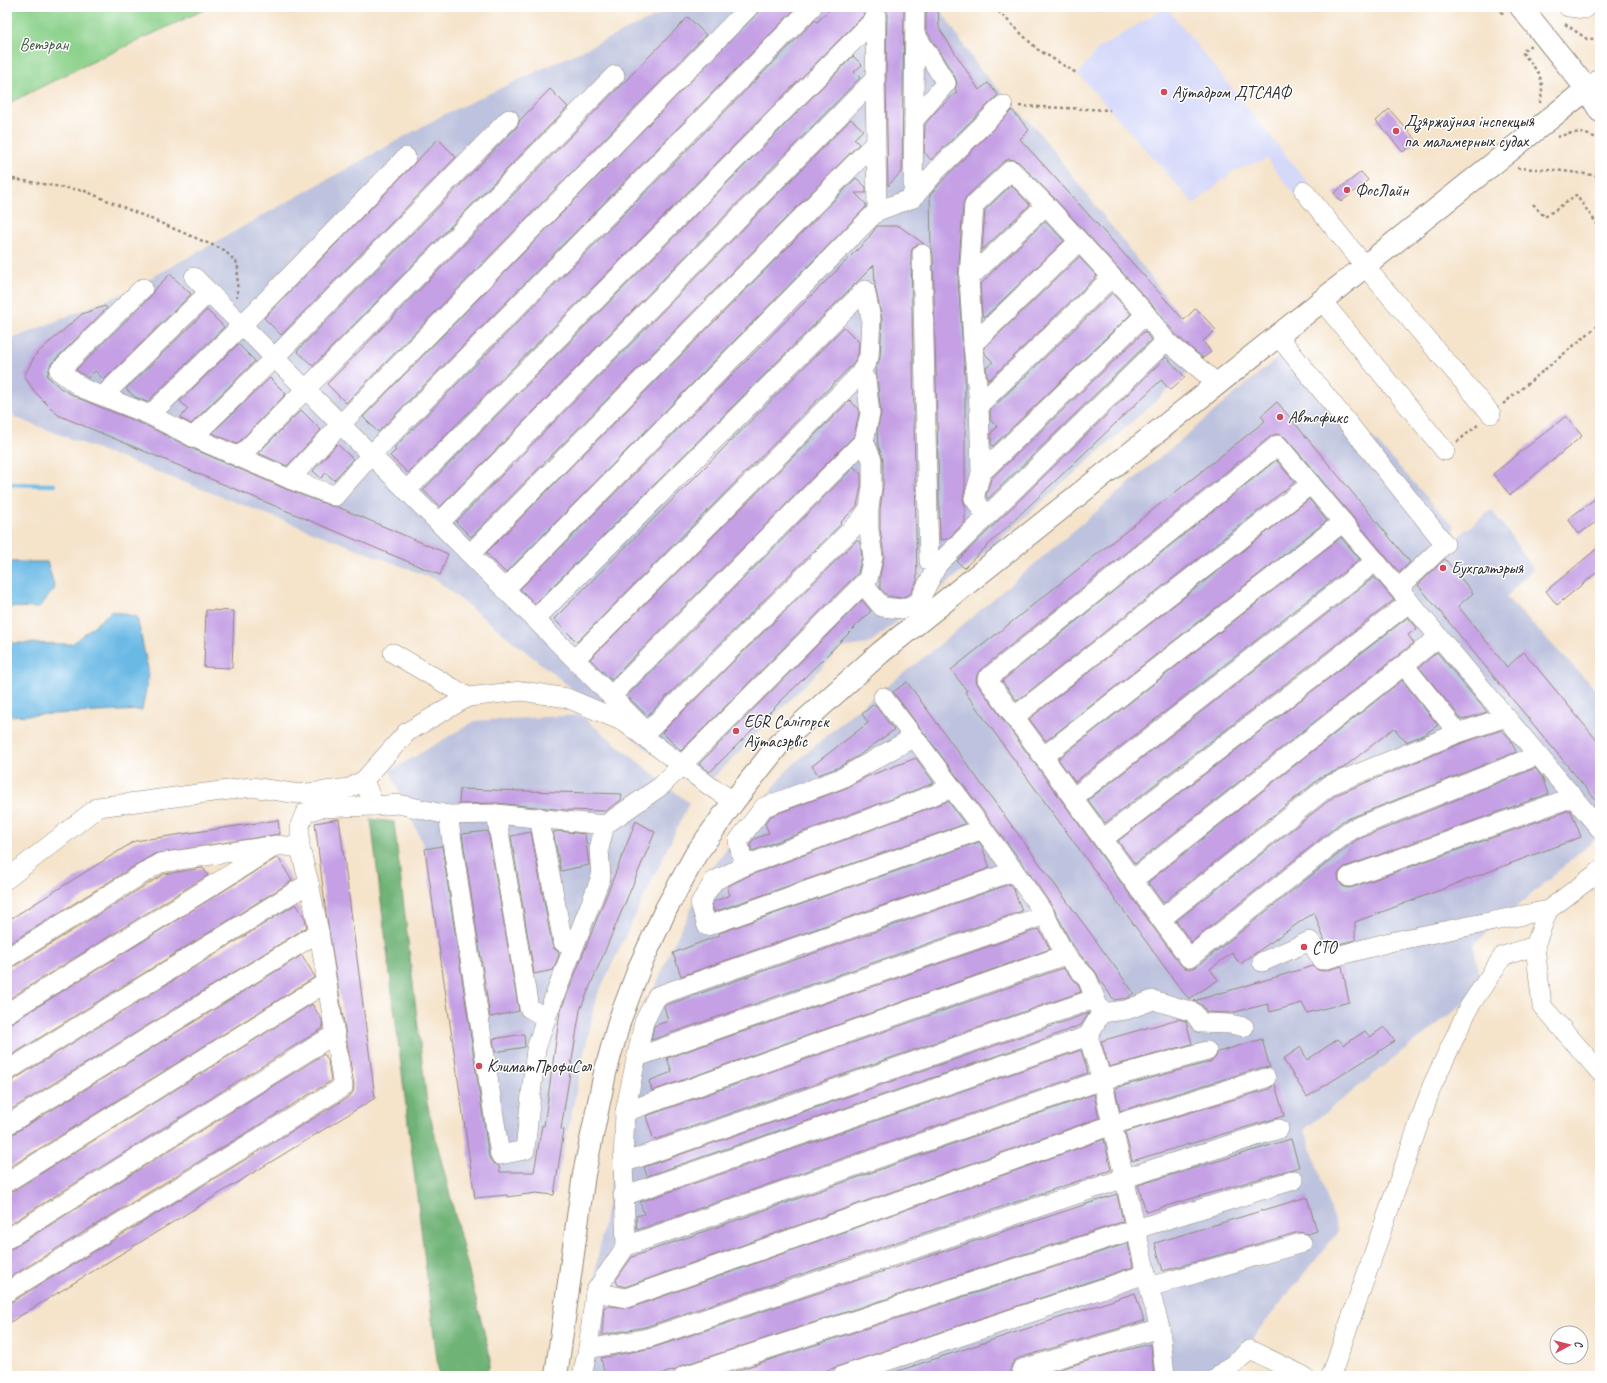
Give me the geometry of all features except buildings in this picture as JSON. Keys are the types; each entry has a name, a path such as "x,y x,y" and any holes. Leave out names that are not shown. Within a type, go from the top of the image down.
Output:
{"main road":[{"path":"1521,7 1596,88 1600,111"},
{"path":"556,1376 584,1174 605,1073 620,1019 640,966 666,909 696,854 734,801 779,744 880,653 1365,266 1596,88"}],"lane":[{"path":"290,479 341,424 749,7"},
{"path":"143,288 59,372 82,388 104,395 150,415 192,437 290,479 335,496 371,455 812,7"},
{"path":"913,198 916,35 915,7"},
{"path":"1564,14 1585,9 1587,7"},
{"path":"407,490 876,13"},
{"path":"876,13 875,79 877,210"},
{"path":"914,120 946,83 916,35"},
{"path":"240,457 615,75"},
{"path":"440,523 875,79"},
{"path":"505,589 877,210 913,198 937,170 1003,105"},
{"path":"192,437 275,357 509,119"},
{"path":"470,554 876,143"},
{"path":"150,415 238,320 406,157"},
{"path":"986,516 974,498 981,473 979,404 973,344 969,278 974,204 1011,170 1046,205 1078,242 1146,314 1166,341 1218,384"},
{"path":"1304,191 1365,266 1491,414"},
{"path":"969,278 1046,205"},
{"path":"973,344 1078,242"},
{"path":"922,254 929,561 938,564"},
{"path":"194,276 647,732 658,747"},
{"path":"979,404 1112,277"},
{"path":"535,620 865,290 871,318 869,356 860,374 575,659"},
{"path":"104,395 209,292"},
{"path":"1322,301 1448,448"},
{"path":"981,473 1146,314"},
{"path":"1103,839 1404,595 1445,544 1278,336"},
{"path":"863,584 882,607 902,609 918,603 938,564 975,530 986,516 1166,341"},
{"path":"611,696 864,441 870,414 866,380 860,374"},
{"path":"448,815 500,1155 525,1150 536,1049 546,1018 601,877 599,849 605,825 661,786 868,579 872,557 869,530 869,508 872,486 872,460 864,441"},
{"path":"1538,755 1350,830 1190,958 987,679 1278,445 1343,522 1600,829"},
{"path":"1014,717 1311,484"},
{"path":"647,732 860,521 869,508"},
{"path":"1043,757 1343,522"},
{"path":"1074,798 1376,562"},
{"path":"1133,880 1439,637"},
{"path":"393,653 468,697"},
{"path":"1404,665 1458,733"},
{"path":"7,879 98,807 252,787 300,794 350,788 364,780 407,732 468,697 522,691 568,698 624,722 711,787 734,801"},
{"path":"883,697 1014,871 1045,915 1065,955 1087,978 1098,1006 1088,1036 1102,1080 1160,1328 1165,1376"},
{"path":"1162,919 1330,785 1458,733 1506,717"},
{"path":"744,866 738,841 764,807 842,778 914,737"},
{"path":"364,780 374,806"},
{"path":"952,788 744,866 714,881 700,903 707,926 983,829"},
{"path":"1349,877 1573,797"},
{"path":"7,1292 343,1087 319,932 300,848 300,825 305,813 319,808 398,804 448,815 496,814 539,817 605,825"},
{"path":"496,814 529,1008 546,1018"},
{"path":"539,817 563,942"},
{"path":"7,958 160,863 277,845 300,848"},
{"path":"7,1013 277,845"},
{"path":"582,1376 588,1349 596,1292 626,1246 623,1196 625,1112 644,1022 657,996 1014,871"},
{"path":"1262,962 1310,941 1322,960 1390,942 1548,910 1600,871"},
{"path":"7,1071 309,883"},
{"path":"1548,910 1535,946 1542,1006 1600,1072"},
{"path":"637,1056 1045,915"},
{"path":"7,1125 319,932"},
{"path":"1331,1376 1432,1086 1469,1007 1503,956 1535,946"},
{"path":"625,1112 1065,955"},
{"path":"7,1182 327,982"},
{"path":"623,1163 1098,1006 1126,1010 1153,1000 1192,1012 1201,1023 1230,1024 1244,1027"},
{"path":"7,1239 335,1034"},
{"path":"623,1196 1088,1036"},
{"path":"626,1246 1102,1080 1207,1051"},
{"path":"596,1292 626,1298 1112,1125 1266,1078"},
{"path":"588,1349 648,1338 1125,1178 1280,1129"},
{"path":"684,1376 1136,1229 1294,1180"},
{"path":"842,1376 1148,1281 1302,1242"},
{"path":"1022,1369 1160,1328"},
{"path":"1219,1376 1250,1350 1304,1376"}],"path":[{"path":"994,7 1037,49 1078,74"},
{"path":"1564,14 1587,39 1600,39"},
{"path":"1530,46 1522,52 1540,76 1543,89 1539,105"},
{"path":"1003,105 1110,110"},
{"path":"1555,138 1572,132 1589,134 1600,140"},
{"path":"1514,168 1555,170 1600,176"},
{"path":"7,178 84,190 224,250 238,264 238,320"},
{"path":"1533,204 1545,217 1576,195 1600,228"},
{"path":"1448,448 1600,324"}],"shaded area":[{"path":"676,7 939,7 978,67 1037,130 1184,320 1211,352 972,564 868,644 841,648 700,791 435,579 14,417 7,395 7,341 124,293 443,115"},
{"name":"Аўтадром ДТСААФ","path":"1166,7 1310,185 1296,197 1267,159 1235,170 1194,204 1078,74 1098,49"},
{"path":"1290,347 1454,527 1453,541 1491,510 1512,536 1533,569 1506,597 1600,694 1600,835 1473,945 1483,988 1305,1129 1338,1232 1247,1345 1235,1376 582,1376 584,1339 635,1039 670,951 711,869 787,770 849,716 932,651"},
{"path":"580,715 689,803 596,998 554,1195 475,1198 425,849 390,771 475,721"}],"green space":[{"name":"Ветэран","path":"7,7 210,7 77,69 7,104"},
{"path":"371,819 394,822 427,1103 491,1360 486,1376 439,1376"}],"water":[{"path":"7,562 47,562 55,588 39,608 7,607"},
{"path":"112,611 137,617 149,674 142,710 7,716 7,643 72,644"}],"waterway":[{"path":"7,484 54,485"}],"place":[{"name":"Аўтадром ДТСААФ","path":"1164,92"},
{"name":"Дзяржаўная інспекцыя па маламерных судах","path":"1396,131"},
{"name":"ФосЛайн","path":"1347,190"},
{"name":"Автофикс","path":"1280,417"},
{"name":"Бухгалтэрыя","path":"1443,568"},
{"name":"EGR Салігорск Аўтасэрвіс","path":"736,731"},
{"name":"СТО","path":"1304,947"},
{"name":"КлиматПрофиСол","path":"479,1066"}]}
